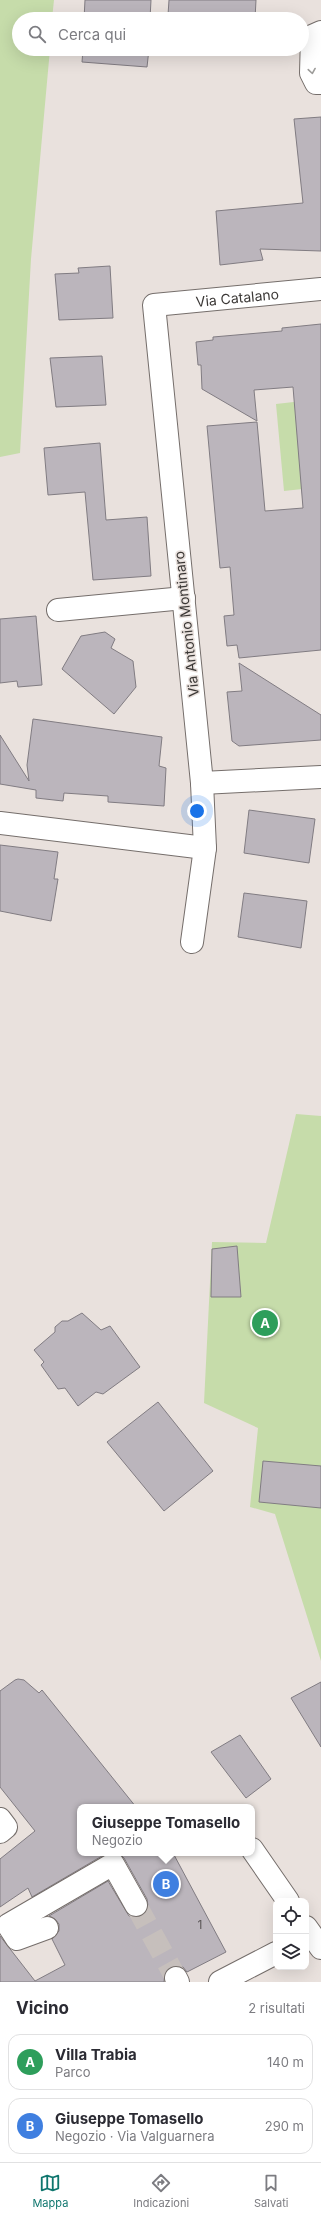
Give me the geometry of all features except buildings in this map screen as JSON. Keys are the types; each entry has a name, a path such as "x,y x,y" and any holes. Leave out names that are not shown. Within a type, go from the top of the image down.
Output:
{"street":[{"path":"321,32 312,36 311,73 316,83 321,83"},
{"name":"Via Catalano","path":"154,305 321,288"},
{"name":"Via Antonio Montinaro","path":"154,305 202,783 205,848 192,942"},
{"path":"58,610 184,598"},
{"path":"202,783 321,777"},
{"path":"0,822 205,848"},
{"path":"0,1819 6,1827 0,1832"},
{"path":"255,1853 286,1898"},
{"path":"47,1928 17,1939 8,1925 113,1864 136,1905"},
{"path":"220,1982 242,1977 273,1955"}],"green space":[{"path":"0,0 54,0 53,12 12,12 12,56 49,56 31,259 20,453 0,457"},
{"path":"320,399 321,487 284,491 276,404"},
{"path":"296,1114 321,1116 321,1661 275,1514 250,1507 258,1428 204,1403 212,1242 266,1243"}],"tunnel":[{"path":"136,1905 176,1978"}],"place":[{"name":"Villa Trabia","path":"265,1323"},
{"name":"Giuseppe Tomasello","path":"166,1884"}]}
